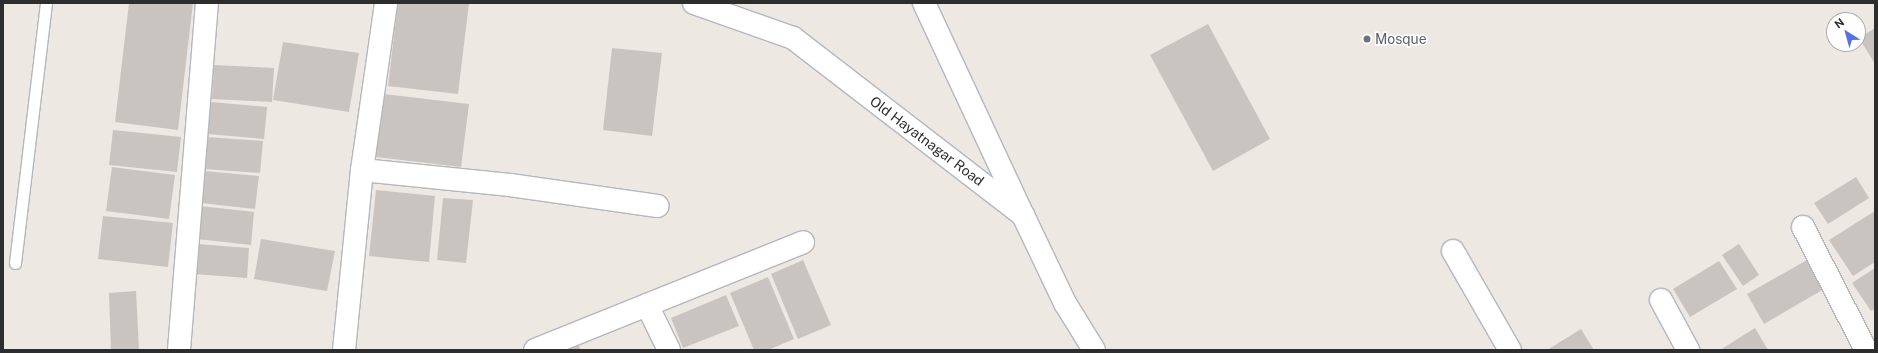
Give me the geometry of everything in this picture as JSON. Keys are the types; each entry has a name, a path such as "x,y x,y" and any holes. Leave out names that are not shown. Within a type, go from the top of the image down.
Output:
{"street":[{"path":"179,350 207,3"},
{"path":"344,350 362,170 386,3"},
{"name":"Old Hayatnagar Road","path":"694,3 793,38 1023,214 1065,303 1094,350"},
{"path":"924,3 1023,214"},
{"path":"362,170 510,185 658,206"},
{"path":"1803,227 1866,350"},
{"path":"535,350 803,242"},
{"path":"1452,251 1510,350"},
{"path":"1661,300 1688,350"},
{"path":"648,305 669,350"}],"lane":[{"path":"15,263 46,3"}],"building":[{"path":"129,3 193,3 178,130 115,122"},
{"path":"398,3 469,3 458,94 388,86"},
{"path":"1208,24 1270,139 1213,171 1150,55"},
{"path":"1875,28 1875,64 1866,49 1866,34"},
{"path":"283,42 359,53 349,112 273,100"},
{"path":"612,48 662,53 652,136 603,130"},
{"path":"214,65 274,68 272,102 212,99"},
{"path":"384,94 469,104 461,167 376,157"},
{"path":"211,102 267,107 264,139 208,134"},
{"path":"113,130 181,137 177,172 109,165"},
{"path":"206,137 263,141 260,173 204,169"},
{"path":"112,167 175,175 169,219 106,211"},
{"path":"204,171 259,176 255,209 201,203"},
{"path":"1856,177 1869,198 1828,224 1814,203"},
{"path":"376,190 435,196 429,262 369,256"},
{"path":"443,198 473,200 466,263 437,260"},
{"path":"200,206 254,212 251,245 197,239"},
{"path":"1875,211 1875,262 1853,276 1829,240"},
{"path":"103,216 173,223 168,267 98,259"},
{"path":"261,239 335,251 327,291 254,279"},
{"path":"197,244 249,248 247,278 194,274"},
{"path":"1739,244 1759,275 1743,286 1722,255"},
{"path":"803,260 831,325 798,339 771,274"},
{"path":"1807,260 1824,289 1764,324 1747,294"},
{"path":"1719,261 1737,289 1690,317 1673,289"},
{"path":"1875,268 1875,309 1871,311 1852,283"},
{"path":"768,277 794,339 768,350 754,350 730,293"},
{"path":"136,291 139,350 111,350 109,293"},
{"path":"726,295 739,326 683,348 671,318"},
{"path":"1755,328 1768,350 1720,350"},
{"path":"1581,329 1594,350 1547,350"},
{"path":"578,344 581,350 566,350"}],"place":[{"name":"Mosque","path":"1367,39"}]}
